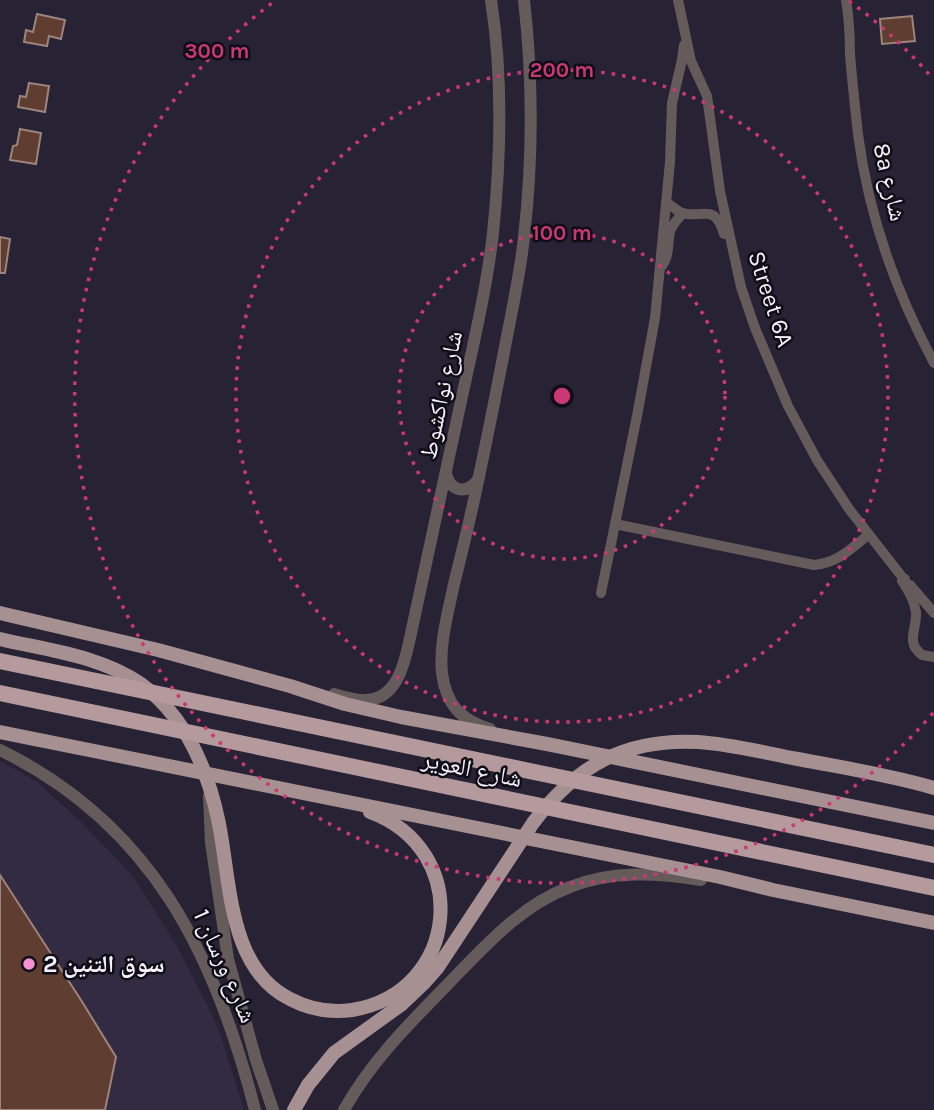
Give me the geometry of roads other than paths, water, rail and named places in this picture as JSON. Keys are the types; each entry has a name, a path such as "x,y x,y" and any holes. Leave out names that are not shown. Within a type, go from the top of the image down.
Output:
{"highway":[{"name":"شارع العوير","path":"0,661 934,855"},
{"name":"شارع العوير","path":"0,693 934,888"}],"main road":[{"path":"0,613 158,650 345,704 401,717 548,744 934,823"},
{"path":"0,639 112,668 140,684 165,705 200,759 218,819 236,919 250,962 268,985 280,994 318,1009 339,1012 366,1007 391,997 412,981 428,960 436,943 442,904 438,880 414,839 395,824 374,813 322,797"},
{"path":"0,732 720,877 934,923"},
{"path":"294,1110 308,1085 334,1053 402,1004 438,967 550,800 567,784 608,758 653,743 701,742 883,775 934,788"}],"street":[{"name":"شارع نواكشوط","path":"290,686 368,701 389,690 398,680 408,650 481,304 493,234 499,164 499,93 491,0"},
{"path":"524,0 531,103 530,171 525,226 513,307 479,478 446,622 442,670 444,688 452,705 465,719 479,726 548,744"},
{"name":"Street 6A","path":"678,0 691,61 708,101 720,191 741,287 755,328 788,406 817,460 868,536 934,612"},
{"name":"8a شارع","path":"846,0 853,96 866,180 889,261 934,363"},
{"path":"601,593 655,318 667,203 672,103 682,60 683,27"},
{"path":"675,85 691,81 703,85"},
{"path":"705,212 720,191"},
{"path":"667,203 683,213 705,212 715,217 722,226 728,248 735,260"},
{"path":"660,267 668,254 672,227 683,213"},
{"path":"446,469 449,483 461,490 468,489 479,478"},
{"path":"615,524 814,565 839,558 868,536"},
{"name":"Street 6A","path":"903,578 913,598 915,609 913,645 922,655 934,657"},
{"name":"شارع ورسان 1","path":"0,750 40,772 88,807 143,862 167,894 188,928 210,974 232,1032 256,1110"},
{"path":"209,790 211,843 228,959 273,1110"},
{"path":"344,1110 382,1055 415,1017 515,919 550,896 589,880 631,874 675,876 773,890"}],"place":[{"name":"سوق التنين 2","path":"29,964"}]}
